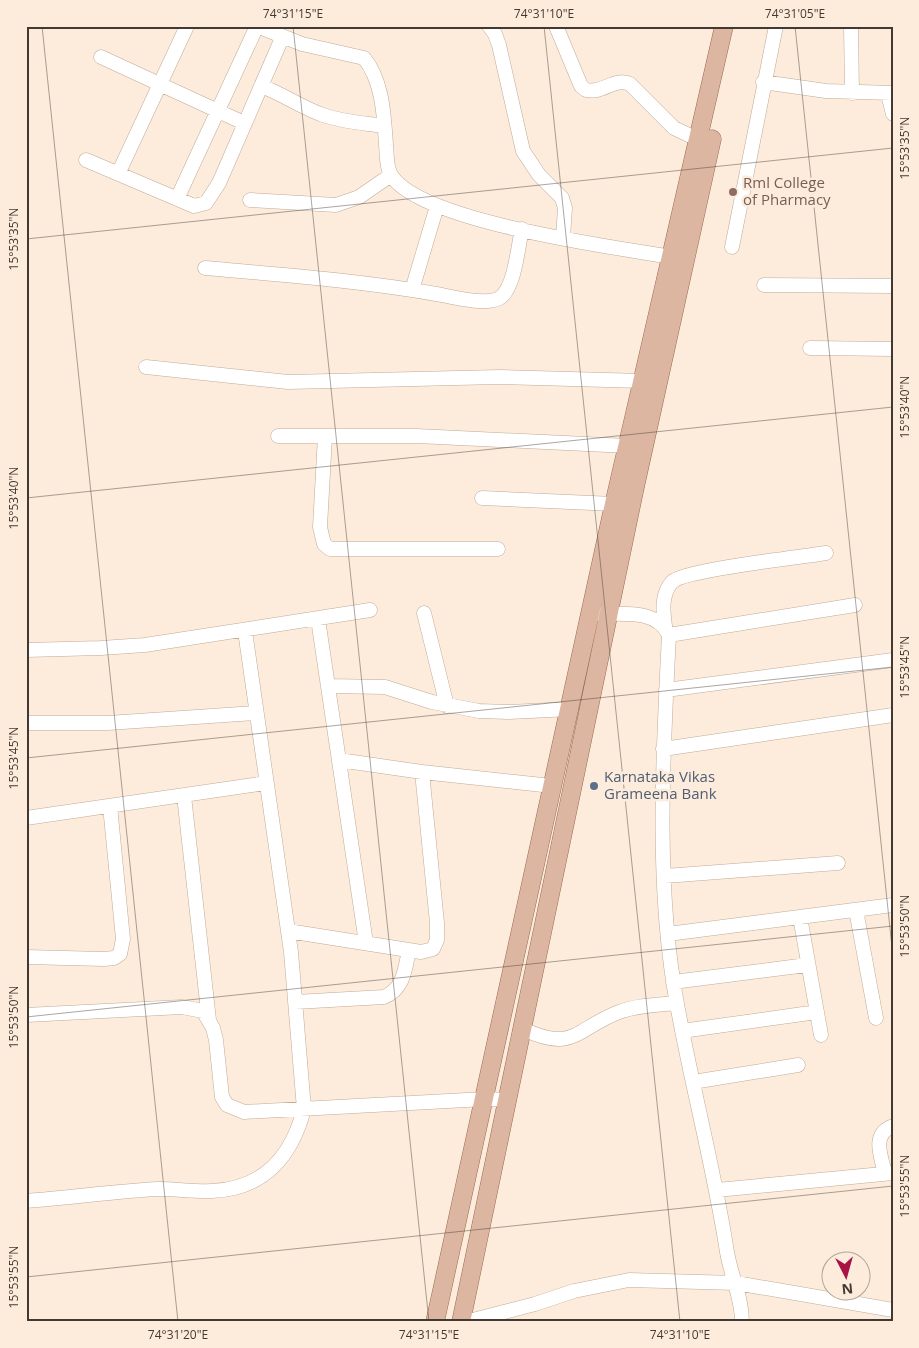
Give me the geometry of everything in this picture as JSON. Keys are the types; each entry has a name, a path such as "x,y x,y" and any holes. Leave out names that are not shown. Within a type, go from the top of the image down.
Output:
{"main road":[{"path":"435,1322 552,786 592,614 614,504 700,140 724,26"},
{"path":"463,1322 632,507 736,26"}],"street":[{"path":"118,174 187,26"},
{"path":"177,199 257,26 282,38 364,58 373,74 380,95 387,161 391,175 404,187 436,206 522,229 671,257"},
{"path":"489,26 495,34 499,45 522,151 539,175 562,198 565,208 563,237"},
{"path":"556,26 582,86 586,90 599,91 620,81 630,84 674,128 700,140"},
{"path":"732,247 763,82 776,26"},
{"path":"851,26 852,93"},
{"path":"86,160 194,206 206,203 218,183 282,38"},
{"path":"101,57 244,123"},
{"path":"763,82 852,93 891,93 893,114"},
{"path":"261,86 278,92 322,115 384,126"},
{"path":"250,200 336,206 359,196 391,175"},
{"path":"412,290 436,206"},
{"path":"205,268 329,278 466,300 492,301 500,298 512,279 522,229"},
{"path":"764,285 893,286"},
{"path":"810,348 893,349"},
{"path":"146,367 288,382 499,377 643,381"},
{"path":"278,436 416,436 628,446"},
{"path":"324,436 320,527 324,544 330,548 498,549"},
{"path":"482,498 614,504"},
{"path":"742,1322 736,1283 727,1254 717,1190 673,982 665,876 663,749 667,631 663,603 667,589 680,578 708,571 826,553"},
{"path":"667,631 855,606"},
{"path":"26,650 136,645 245,631 370,610"},
{"path":"424,613 447,706"},
{"path":"592,614 643,615 657,620 667,631"},
{"path":"318,619 366,943"},
{"path":"26,1201 160,1189 213,1191 241,1185 267,1173 280,1162 294,1138 304,1109 295,1002 288,931 245,631"},
{"path":"666,690 893,660"},
{"path":"328,686 385,687 447,706 479,711 509,712 571,709"},
{"path":"26,723 108,723 256,713"},
{"path":"663,749 893,715"},
{"path":"338,760 422,772 552,786"},
{"path":"288,931 421,952 433,948 437,940 422,772"},
{"path":"26,818 266,783"},
{"path":"184,796 210,1021 216,1040 222,1097 227,1105 244,1112 485,1099 508,1100"},
{"path":"26,957 104,960 114,958 120,954 123,939 110,806"},
{"path":"665,876 838,863"},
{"path":"668,934 893,905"},
{"path":"856,910 876,1018"},
{"path":"800,917 821,1034"},
{"path":"295,1002 384,997 394,993 404,976 408,950"},
{"path":"673,982 808,965"},
{"path":"523,1029 544,1038 559,1040 569,1038 619,1012 676,1003"},
{"path":"26,1015 182,1007 203,1011 210,1021"},
{"path":"682,1031 817,1012"},
{"path":"693,1082 798,1066"},
{"path":"717,1190 889,1173 879,1149 879,1139 882,1132 893,1126"},
{"path":"463,1322 604,1284 629,1280 736,1283 893,1310"}],"place":[{"name":"Rml College of Pharmacy","path":"733,192"},
{"name":"Karnataka Vikas Grameena Bank","path":"594,786"}]}
